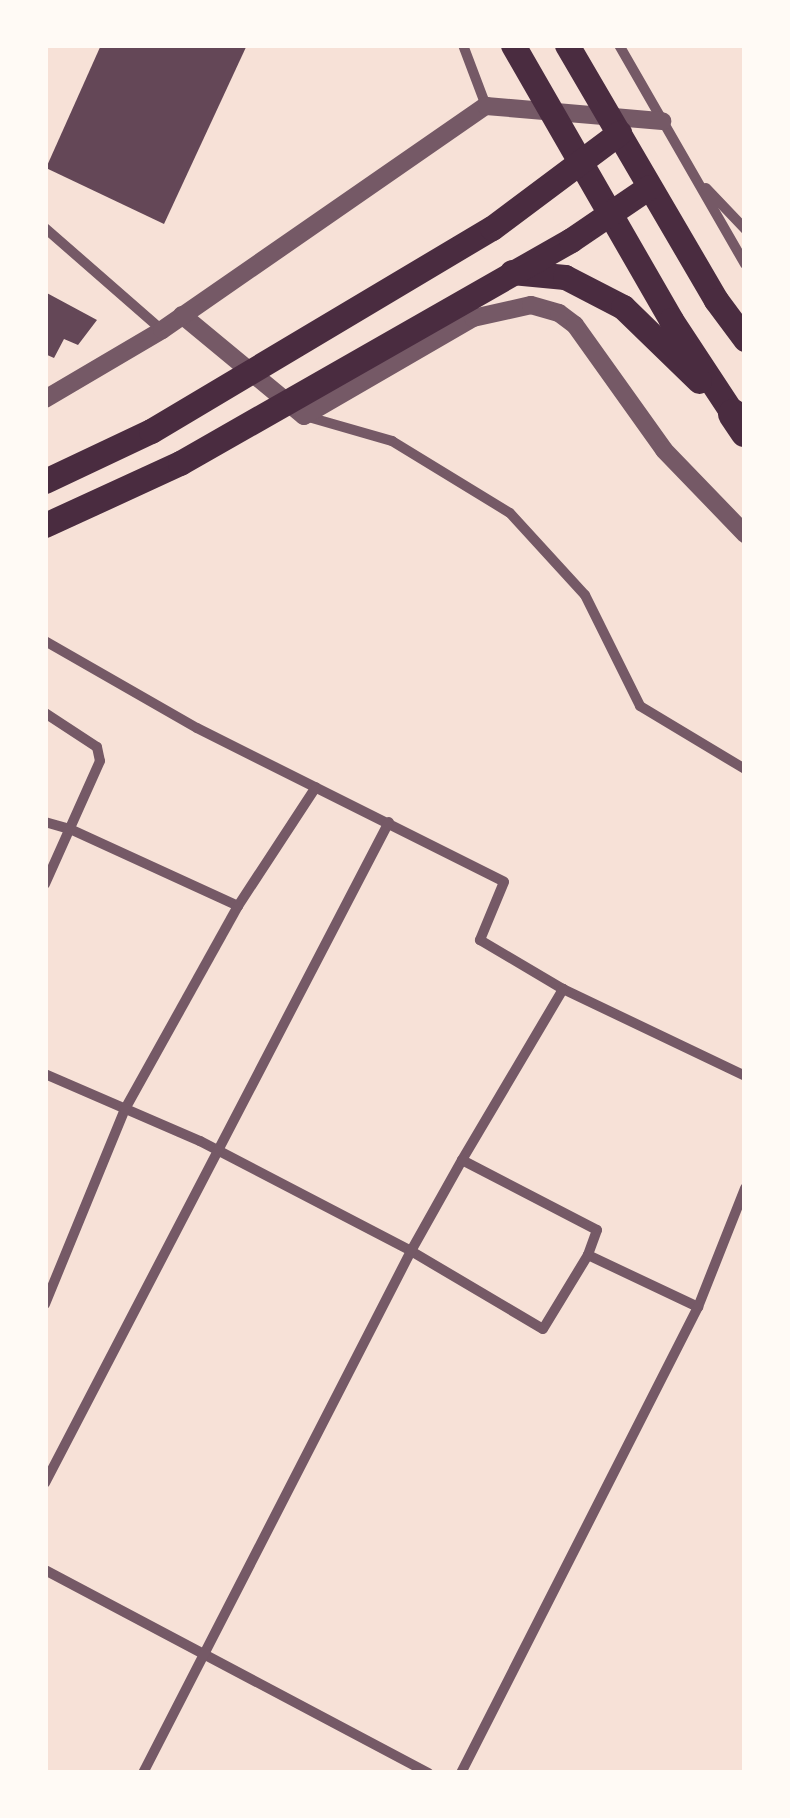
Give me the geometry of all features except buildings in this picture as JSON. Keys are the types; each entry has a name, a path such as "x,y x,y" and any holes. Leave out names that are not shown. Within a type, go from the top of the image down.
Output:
{"main road":[{"path":"513,45 610,213 741,424"},
{"path":"567,45 649,187 745,339"},
{"path":"45,481 185,411 492,228 618,133"},
{"path":"45,525 180,463 649,187"},
{"path":"510,272 564,276 622,307 741,424"}],"street":[{"path":"464,45 486,106"},
{"path":"618,45 745,264"},
{"path":"45,399 162,330 486,106 662,121"},
{"path":"694,177 745,229"},
{"path":"45,228 162,330"},
{"path":"304,416 473,318 530,305 558,313 575,325 664,450 745,534"},
{"path":"182,315 304,416 392,441 510,513 584,595 640,706 745,770"},
{"path":"45,641 197,728 504,882 480,940 563,989 745,1076"},
{"path":"45,713 97,747 100,760 45,884"},
{"path":"45,1304 125,1109 238,906 316,786"},
{"path":"45,822 70,828 238,906"},
{"path":"45,1482 389,822"},
{"path":"143,1773 411,1251 563,989"},
{"path":"45,1074 218,1150 411,1251 542,1330 588,1254 597,1230 462,1160"},
{"path":"461,1773 698,1307 745,1188"},
{"path":"588,1254 698,1307"},
{"path":"45,1570 206,1651 430,1773"}]}
